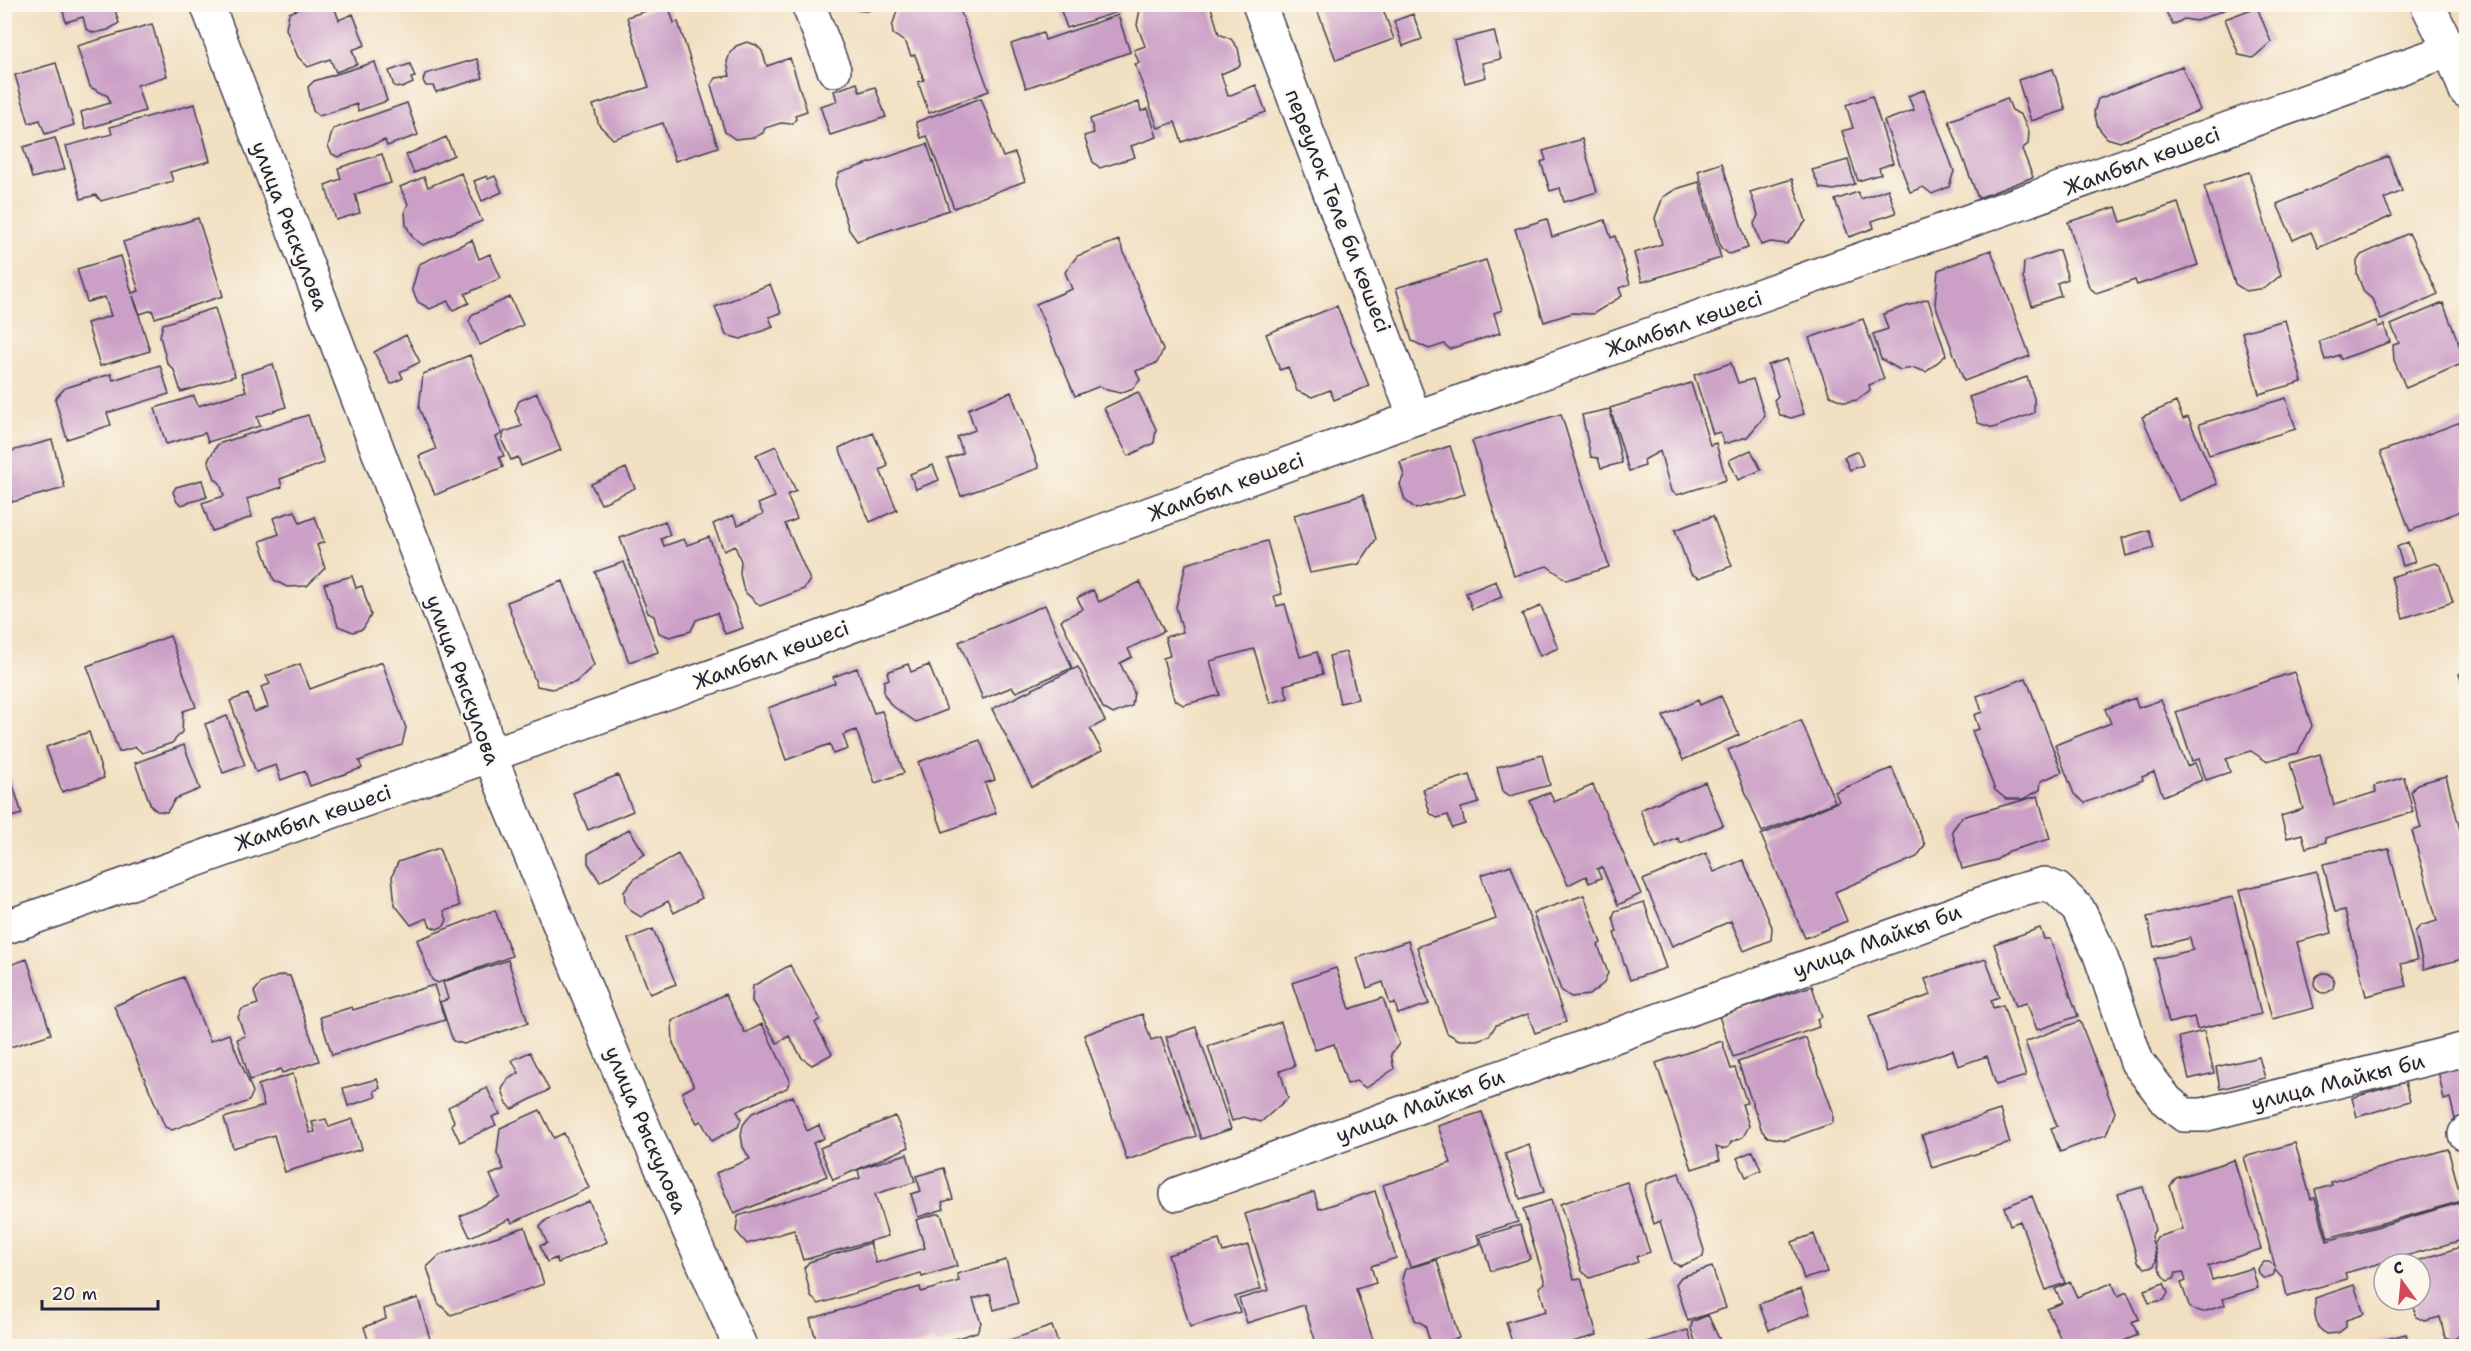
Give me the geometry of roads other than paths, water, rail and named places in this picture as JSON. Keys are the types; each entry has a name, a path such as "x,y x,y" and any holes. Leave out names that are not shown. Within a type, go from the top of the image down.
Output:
{"street":[{"name":"улица Рыскулова","path":"207,4 480,717 490,756 627,1089 740,1347"},
{"path":"808,4 834,70"},
{"name":"переулок Төле би көшесі","path":"1259,4 1415,418"},
{"path":"2427,4 2450,50 2466,91"},
{"name":"Жамбыл көшесі","path":"4,928 817,639 1415,418 2450,50"},
{"name":"улица Майкы би","path":"1177,1194 2014,892 2044,884 2057,889 2078,909 2098,952 2138,1062 2167,1101 2184,1115 2203,1116 2466,1049"}]}
